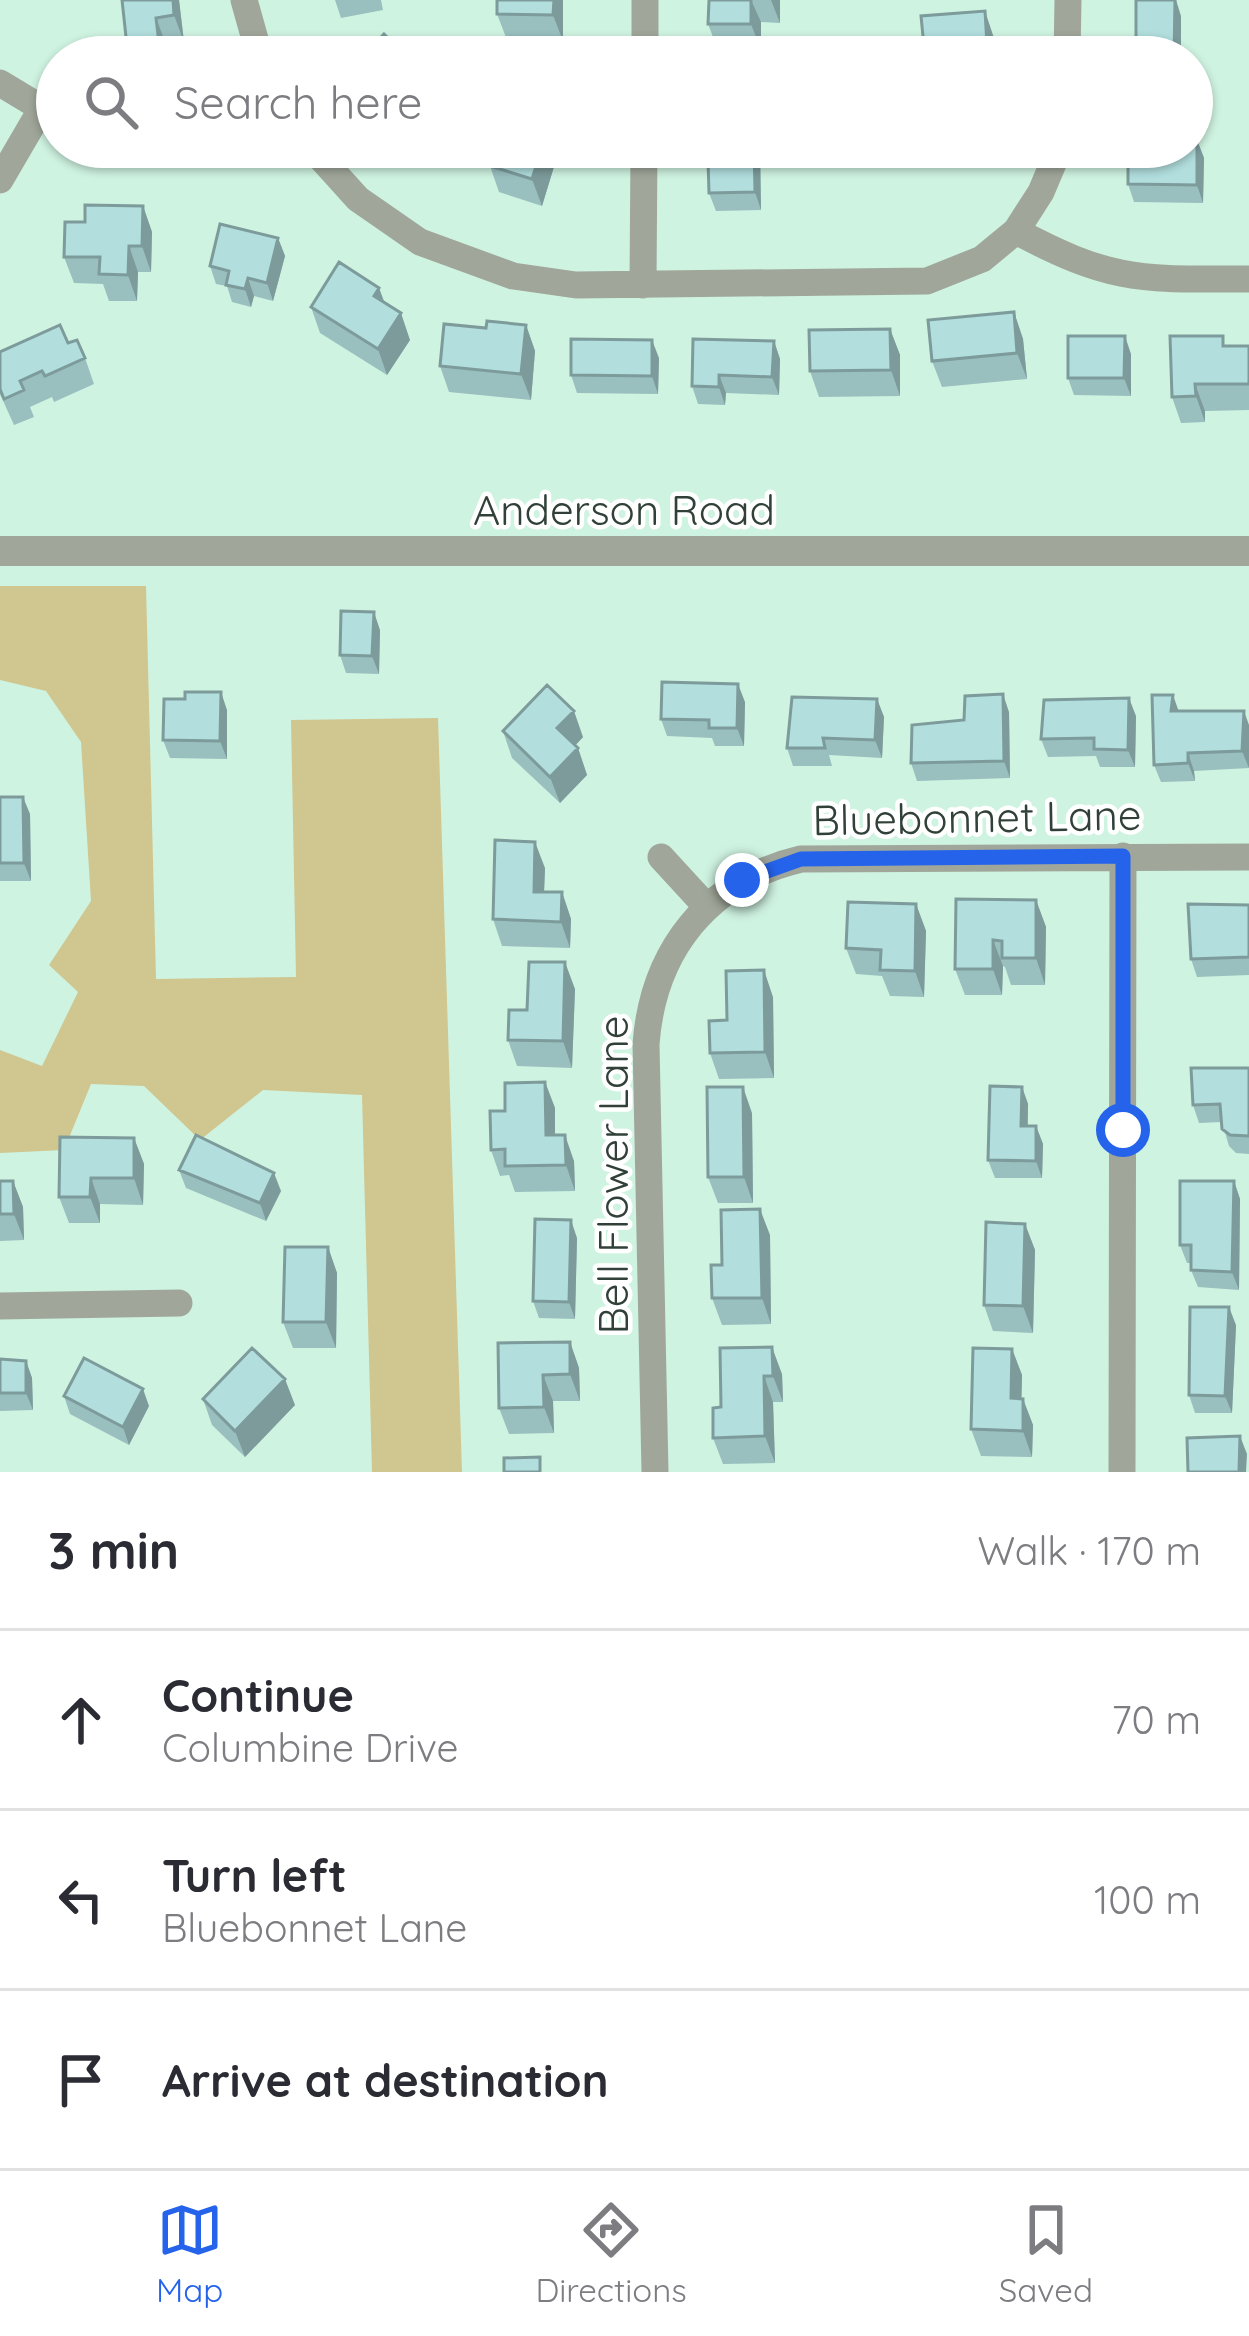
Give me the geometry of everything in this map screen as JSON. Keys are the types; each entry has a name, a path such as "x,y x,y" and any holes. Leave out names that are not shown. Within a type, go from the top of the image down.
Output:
{"street":[{"path":"244,0 254,36"},
{"path":"645,36 646,0"},
{"path":"1067,36 1068,0"},
{"path":"0,83 36,105"},
{"path":"0,180 36,131"},
{"path":"330,168 358,200 389,224 449,255 546,282 643,285 911,283 968,266 1016,231 1051,168"},
{"path":"643,285 644,168"},
{"path":"1016,231 1105,274 1136,279 1249,279"},
{"name":"Anderson Road","path":"0,550 1249,550"},
{"path":"1122,1472 1123,856"},
{"path":"662,857 711,902"},
{"name":"Bluebonnet Lane","path":"711,902 772,866 801,859 1249,857"},
{"name":"Bell Flower Lane","path":"656,1472 648,1025 671,951 711,902"},
{"path":"0,1306 178,1303"}],"shaded area":[{"path":"0,586 146,586 156,979 296,977 291,720 438,718 462,1472 372,1472 362,1095 263,1090 200,1140 144,1086 91,1084 64,1150 0,1153 0,1050 42,1066 78,992 49,965 91,901 81,742 46,691 0,680"}],"building":[{"path":"122,0 173,0 174,15 156,18 158,36 126,36"},
{"path":"497,0 554,0 553,15 497,14"},
{"path":"709,0 751,0 751,24 708,24"},
{"path":"1136,0 1175,0 1174,36 1136,36"},
{"path":"985,11 986,36 923,36 921,16"},
{"path":"496,168 535,168 532,179"},
{"path":"708,168 754,168 755,192 709,193"},
{"path":"1128,168 1197,168 1197,185 1128,184"},
{"path":"85,205 143,206 142,246 129,246 128,275 99,274 100,257 64,257 65,222 85,222"},
{"path":"220,224 278,238 267,283 248,278 245,289 226,285 229,271 210,266"},
{"path":"339,262 379,288 374,296 401,313 378,349 311,307"},
{"path":"1014,312 1017,353 932,361 928,320"},
{"path":"487,321 526,325 521,374 440,366 444,324 486,328"},
{"path":"60,325 68,343 77,340 85,358 45,376 42,371 20,381 24,390 4,399 0,352"},
{"path":"890,329 891,370 810,371 809,330"},
{"path":"1068,336 1125,336 1124,378 1068,378"},
{"path":"1170,336 1223,336 1223,346 1249,346 1249,384 1195,384 1196,396 1172,397"},
{"path":"571,339 652,340 652,376 571,375"},
{"path":"693,339 774,341 772,377 719,375 719,387 692,386"},
{"path":"341,611 374,612 372,656 340,655"},
{"path":"662,682 738,684 737,728 709,728 709,720 661,719"},
{"path":"547,685 574,711 557,728 578,748 550,777 503,731"},
{"path":"185,692 221,692 220,741 163,740 164,699 185,699"},
{"path":"1003,694 1004,761 911,763 912,725 964,720 965,696"},
{"path":"1152,695 1173,695 1171,711 1244,711 1242,751 1188,753 1188,763 1154,765"},
{"path":"792,697 877,699 875,740 823,738 825,748 787,748"},
{"path":"1129,698 1128,750 1094,749 1094,738 1041,739 1044,700"},
{"path":"0,797 23,797 24,863 0,863"},
{"path":"495,840 535,842 534,892 562,892 561,922 493,919"},
{"path":"956,899 1036,900 1036,958 1002,958 1002,941 993,940 993,969 955,969"},
{"path":"848,902 916,904 915,971 880,970 881,950 846,948"},
{"path":"1188,904 1249,905 1249,957 1191,959"},
{"path":"529,962 565,962 563,1041 508,1040 509,1010 527,1010"},
{"path":"764,970 765,1052 710,1053 709,1021 727,1020 726,971"},
{"path":"1191,1068 1249,1068 1249,1136 1230,1135 1222,1129 1220,1104 1193,1105"},
{"path":"545,1082 546,1135 565,1135 566,1165 505,1166 505,1149 491,1150 490,1111 505,1111 505,1083"},
{"path":"990,1086 1022,1087 1021,1126 1036,1126 1036,1161 988,1160"},
{"path":"707,1087 743,1087 744,1177 708,1177"},
{"path":"196,1135 274,1173 260,1203 179,1170"},
{"path":"60,1137 134,1138 134,1178 91,1178 90,1197 59,1197"},
{"path":"0,1181 13,1181 14,1214 0,1214"},
{"path":"1180,1181 1234,1181 1232,1272 1191,1270 1191,1245 1180,1245"},
{"path":"760,1209 762,1298 712,1298 711,1265 722,1265 721,1210"},
{"path":"535,1219 571,1220 569,1302 533,1301"},
{"path":"986,1222 1025,1224 1023,1306 984,1305"},
{"path":"285,1247 328,1247 326,1322 283,1322"},
{"path":"1190,1307 1229,1307 1225,1396 1189,1395"},
{"path":"570,1342 570,1374 543,1375 544,1407 499,1408 498,1343"},
{"path":"772,1347 773,1376 764,1376 765,1436 713,1438 713,1408 721,1407 720,1348"},
{"path":"252,1348 285,1379 235,1431 203,1399"},
{"path":"973,1348 1012,1349 1011,1398 1023,1399 1023,1431 971,1429"},
{"path":"84,1358 143,1389 123,1427 64,1396"},
{"path":"0,1359 26,1361 26,1393 0,1393"},
{"path":"1240,1436 1239,1472 1188,1472 1187,1438"},
{"path":"540,1457 540,1472 504,1472 504,1458"}],"route":[{"path":"742,880 772,866 832,857 1123,856 1123,1130"}]}
